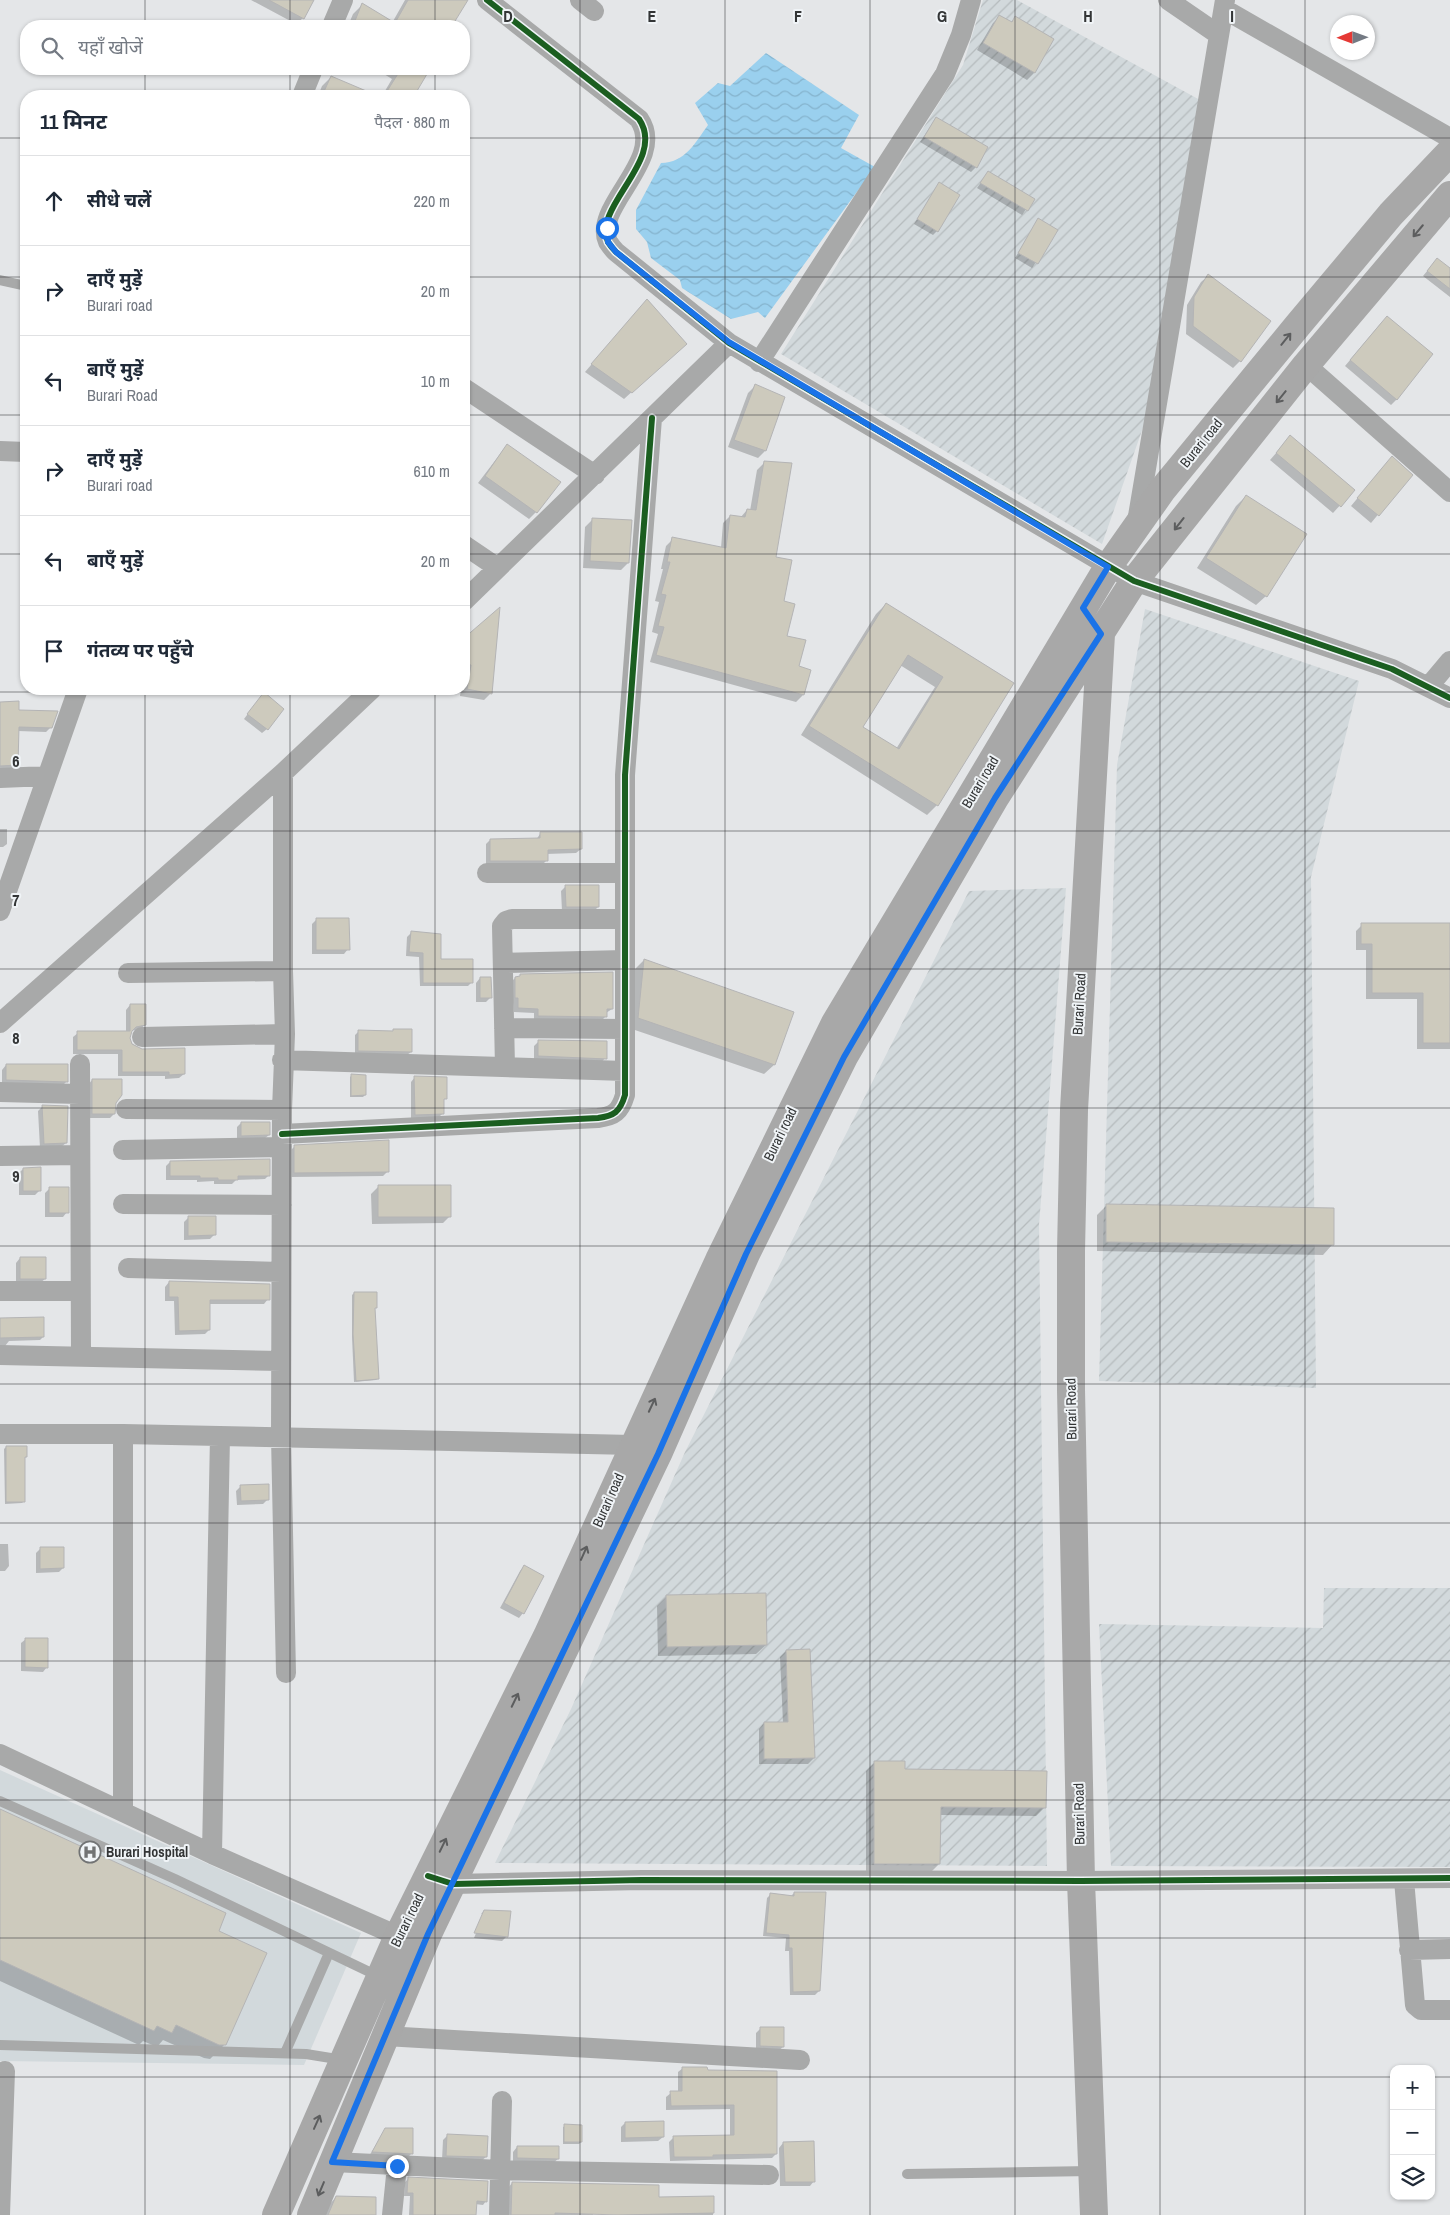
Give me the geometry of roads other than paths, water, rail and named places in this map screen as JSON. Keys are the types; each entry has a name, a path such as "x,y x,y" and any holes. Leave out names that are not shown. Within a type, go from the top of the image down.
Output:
{"main road":[{"name":"Burari road","path":"645,1449 719,1260 835,1023 1108,567 1163,489 1298,325 1391,214 1450,152"},
{"name":"Burari road","path":"276,2215 398,1936 440,1880 645,1449 746,1254 844,1057 995,798 1134,581 1306,365 1450,195"},
{"path":"1083,608 1101,634"},
{"name":"Burari Road","path":"1094,2215 1081,1881 1071,1400 1070,1251 1074,1110 1101,634"},
{"name":"Burari road","path":"310,2215 428,1934 440,1880"}],"street":[{"path":"335,20 343,0"},
{"path":"486,0 639,119 645,128 647,142 610,215 607,228 608,242 616,252 729,342 759,362 1134,581 1392,669 1450,698"},
{"path":"759,362 946,74 961,35 971,0"},
{"path":"1168,0 1219,35"},
{"path":"1137,526 1224,5 1450,138"},
{"path":"305,90 311,75"},
{"path":"470,595 729,342"},
{"path":"1306,365 1450,492"},
{"path":"470,392 595,474"},
{"path":"123,1150 610,1117 618,1112 625,1095 625,775 652,418"},
{"path":"0,452 20,452"},
{"path":"470,549 498,568"},
{"path":"1429,686 1450,661"},
{"path":"0,911 76,695"},
{"path":"0,1023 283,773 366,695"},
{"path":"283,773 282,972 285,1034 282,1060 281,1437 286,1673"},
{"path":"0,778 47,776"},
{"path":"487,873 624,873"},
{"path":"504,1068 502,926 506,921 512,918 625,919"},
{"path":"503,963 625,960"},
{"path":"128,972 282,972"},
{"path":"504,1028 625,1029"},
{"path":"142,1037 285,1034"},
{"path":"282,1060 625,1071"},
{"path":"80,1064 81,1356"},
{"path":"0,1092 79,1094"},
{"path":"126,1109 282,1110"},
{"path":"0,1156 80,1154"},
{"path":"123,1204 282,1206"},
{"path":"128,1268 281,1272"},
{"path":"0,1291 80,1291"},
{"path":"0,1354 281,1361"},
{"path":"0,1434 281,1437 645,1449"},
{"path":"123,1434 123,1811"},
{"path":"212,1854 220,1436"},
{"path":"0,1754 212,1854 398,1936"},
{"path":"440,1880 1081,1881 1404,1880 1450,1878"},
{"path":"1404,1880 1415,2006 1420,2010 1450,2010"},
{"path":"1409,1950 1450,1949"},
{"path":"385,2036 800,2060"},
{"path":"0,2215 5,2071"},
{"path":"499,2215 502,2101"},
{"path":"332,2162 500,2170 769,2175"},
{"path":"392,2215 397,2166"}],"lane":[{"path":"0,280 20,285"},
{"path":"0,1801 175,1879 380,1977"},
{"path":"285,2053 329,1953"},
{"path":"0,2045 285,2053 344,2060"},
{"path":"907,2174 1092,2171"}],"water":[{"path":"766,53 859,115 841,148 875,167 765,318 758,312 731,319 682,288 680,280 651,258 647,242 636,229 636,210 661,163 677,160 683,156 694,145 708,125 695,103 718,83 730,86"}],"place":[{"name":"Burari Hospital","path":"90,1852"}]}
